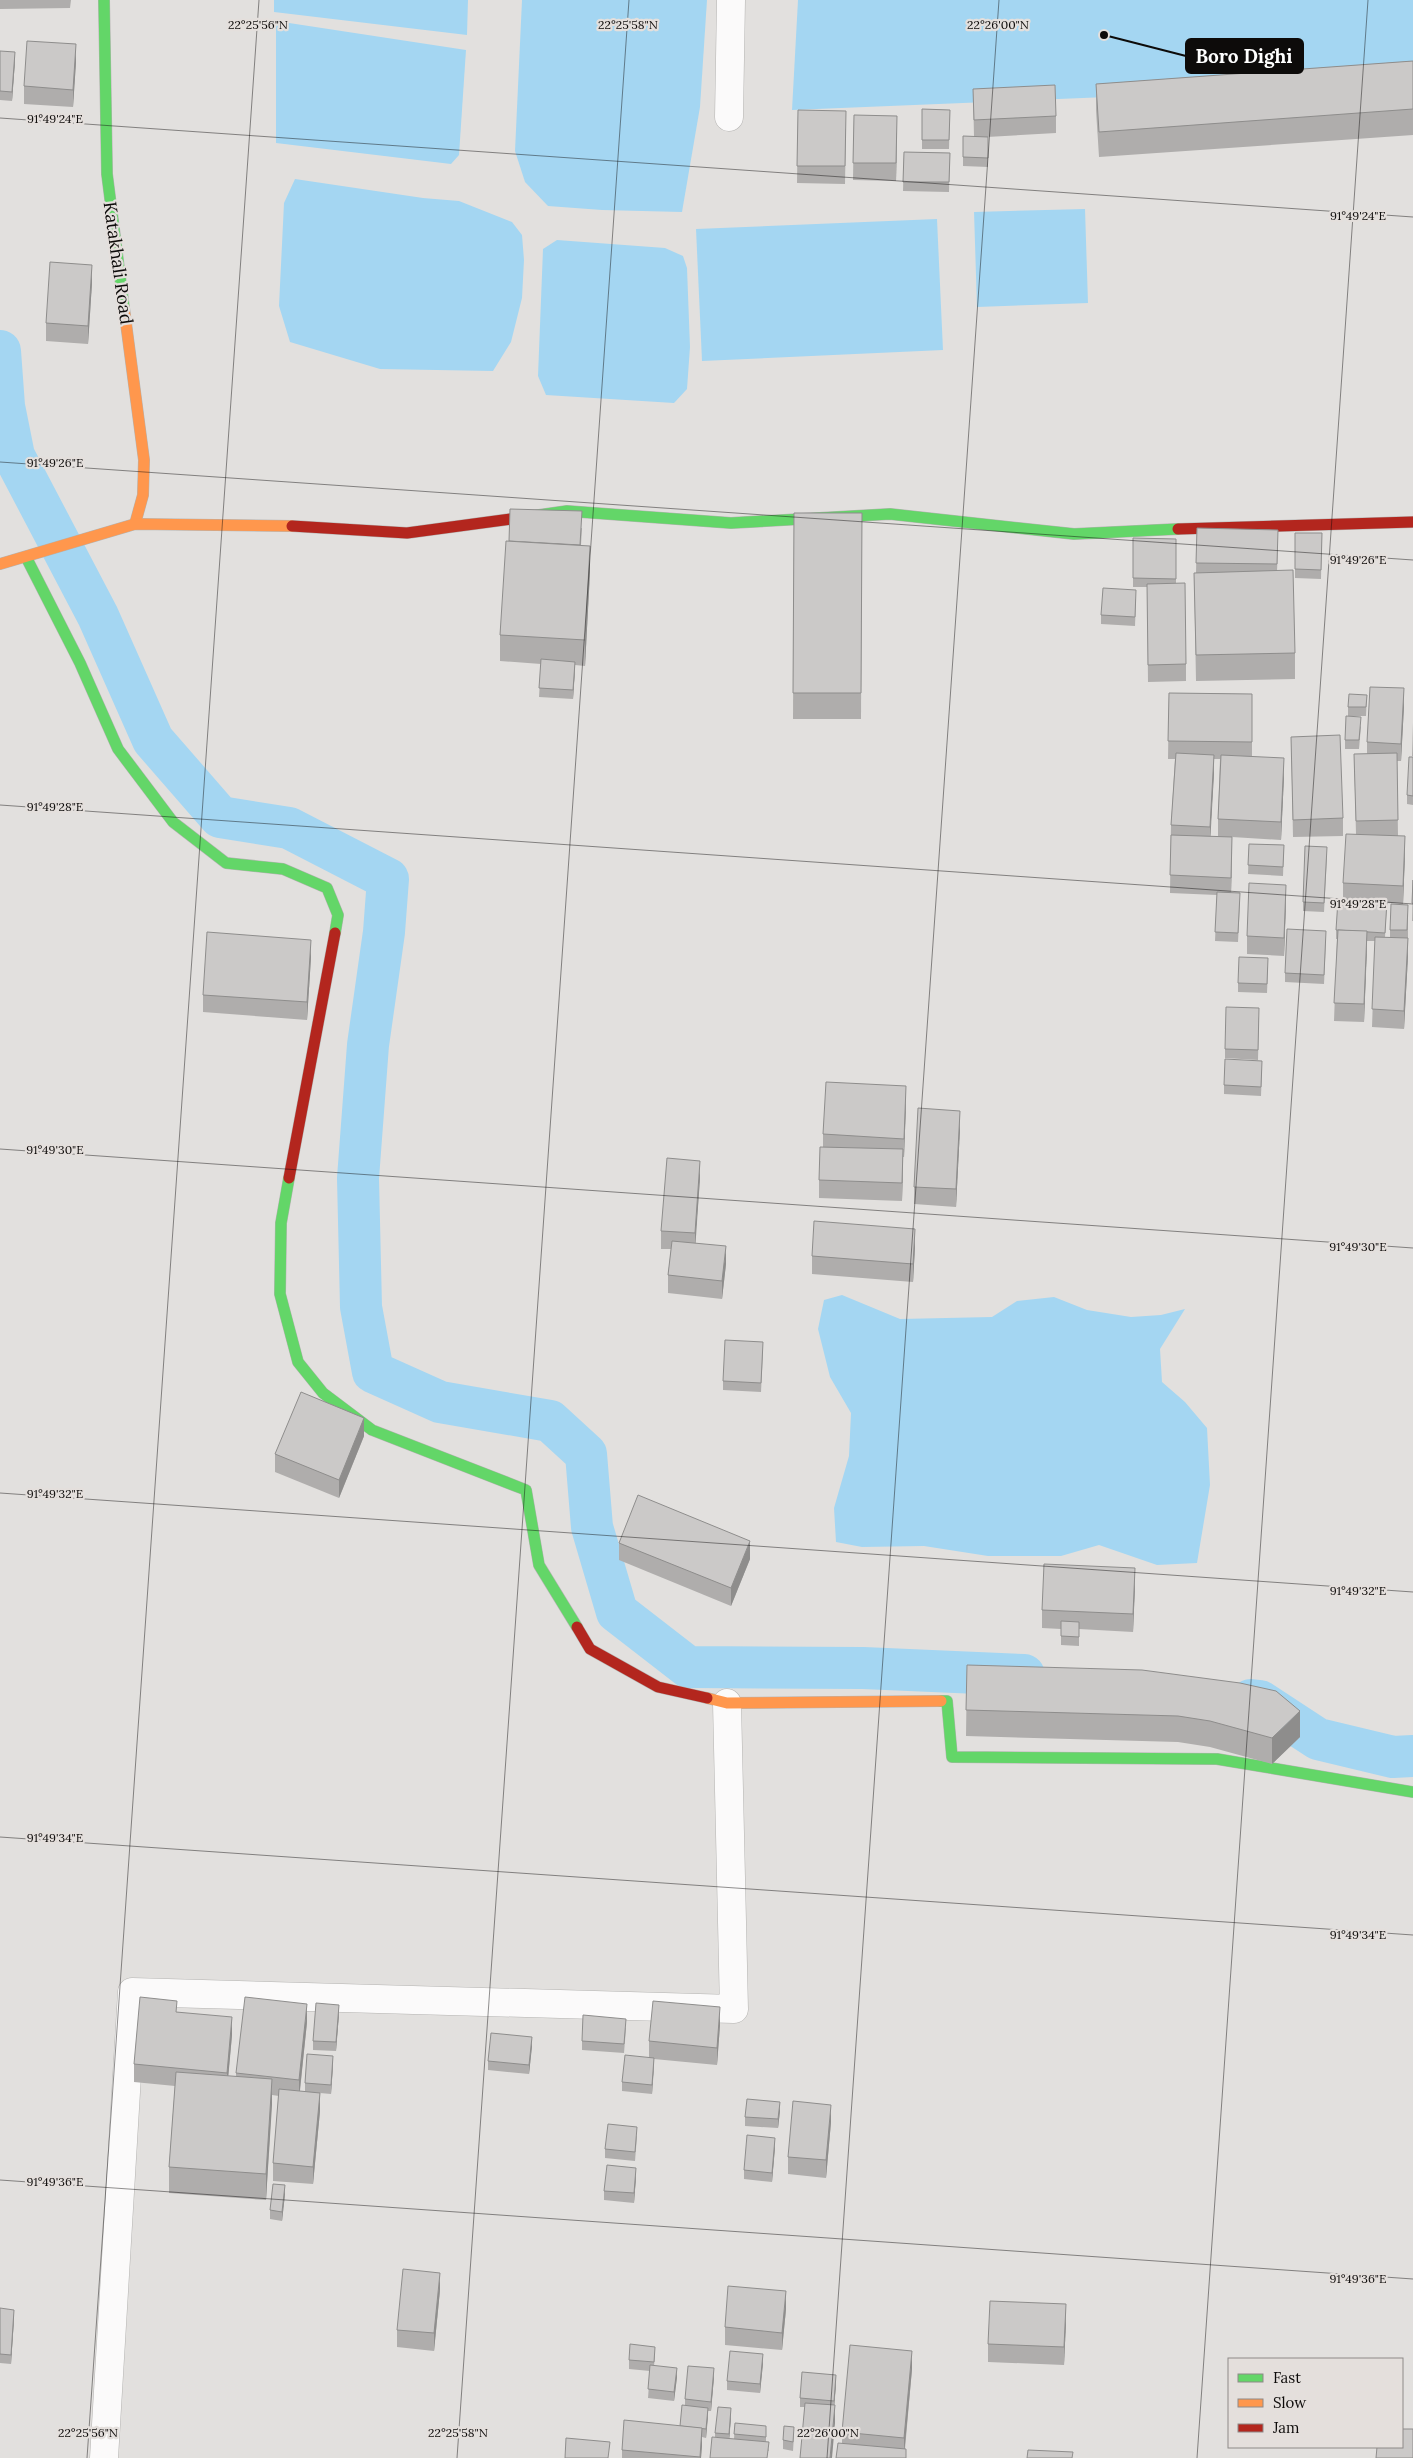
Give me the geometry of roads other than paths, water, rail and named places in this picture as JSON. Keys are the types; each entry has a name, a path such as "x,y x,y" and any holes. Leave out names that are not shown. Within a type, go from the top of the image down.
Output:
{"street":[{"name":"Katakhali Road","path":"104,0 106,174 144,460 143,495 135,524"},
{"path":"729,117 731,0"},
{"path":"0,564 135,524 296,526 407,534 567,511 731,523 890,514 1074,534 1252,526 1413,522"},
{"path":"26,557 80,664 118,749 173,822 226,863 284,870 327,888 338,915 281,1223 280,1294 298,1362 323,1393 372,1430 526,1490 539,1565 590,1650 658,1687 727,1703 948,1701 952,1757 1217,1759 1413,1792"},
{"path":"104,2458 132,1992 734,2009 727,1703"}],"water":[{"path":"274,0 468,0 467,35 274,12"},
{"path":"522,0 707,0 700,107 682,212 602,210 548,206 525,182 515,151"},
{"path":"798,0 1413,0 1413,70 1107,97 792,110"},
{"path":"276,21 466,50 459,155 451,164 276,143"},
{"path":"295,179 423,198 459,201 512,222 522,235 524,260 522,298 511,342 493,371 380,369 290,342 279,306 284,203"},
{"path":"1085,209 1088,303 977,307 974,212"},
{"path":"937,219 943,350 702,361 696,229"},
{"path":"557,240 665,248 683,256 687,268 690,347 687,389 674,403 546,395 538,376 543,249"},
{"path":"842,1295 900,1319 992,1317 1017,1301 1054,1297 1087,1310 1131,1317 1161,1315 1185,1309 1160,1349 1162,1382 1185,1402 1207,1428 1210,1485 1197,1563 1157,1565 1099,1545 1061,1556 988,1556 924,1546 862,1547 836,1542 834,1508 849,1456 851,1413 830,1377 818,1329 824,1300"}],"waterway":[{"path":"0,351 4,406 14,456 98,616 153,740 220,817 289,828 388,879 384,932 368,1045 358,1178 361,1307 373,1372 440,1402 550,1421 586,1454 592,1527 617,1612 688,1667 863,1668 1024,1675"},
{"path":"1251,1700 1260,1701 1318,1739 1393,1757 1413,1756"}],"place":[{"name":"Boro Dighi","path":"1104,35"}]}
